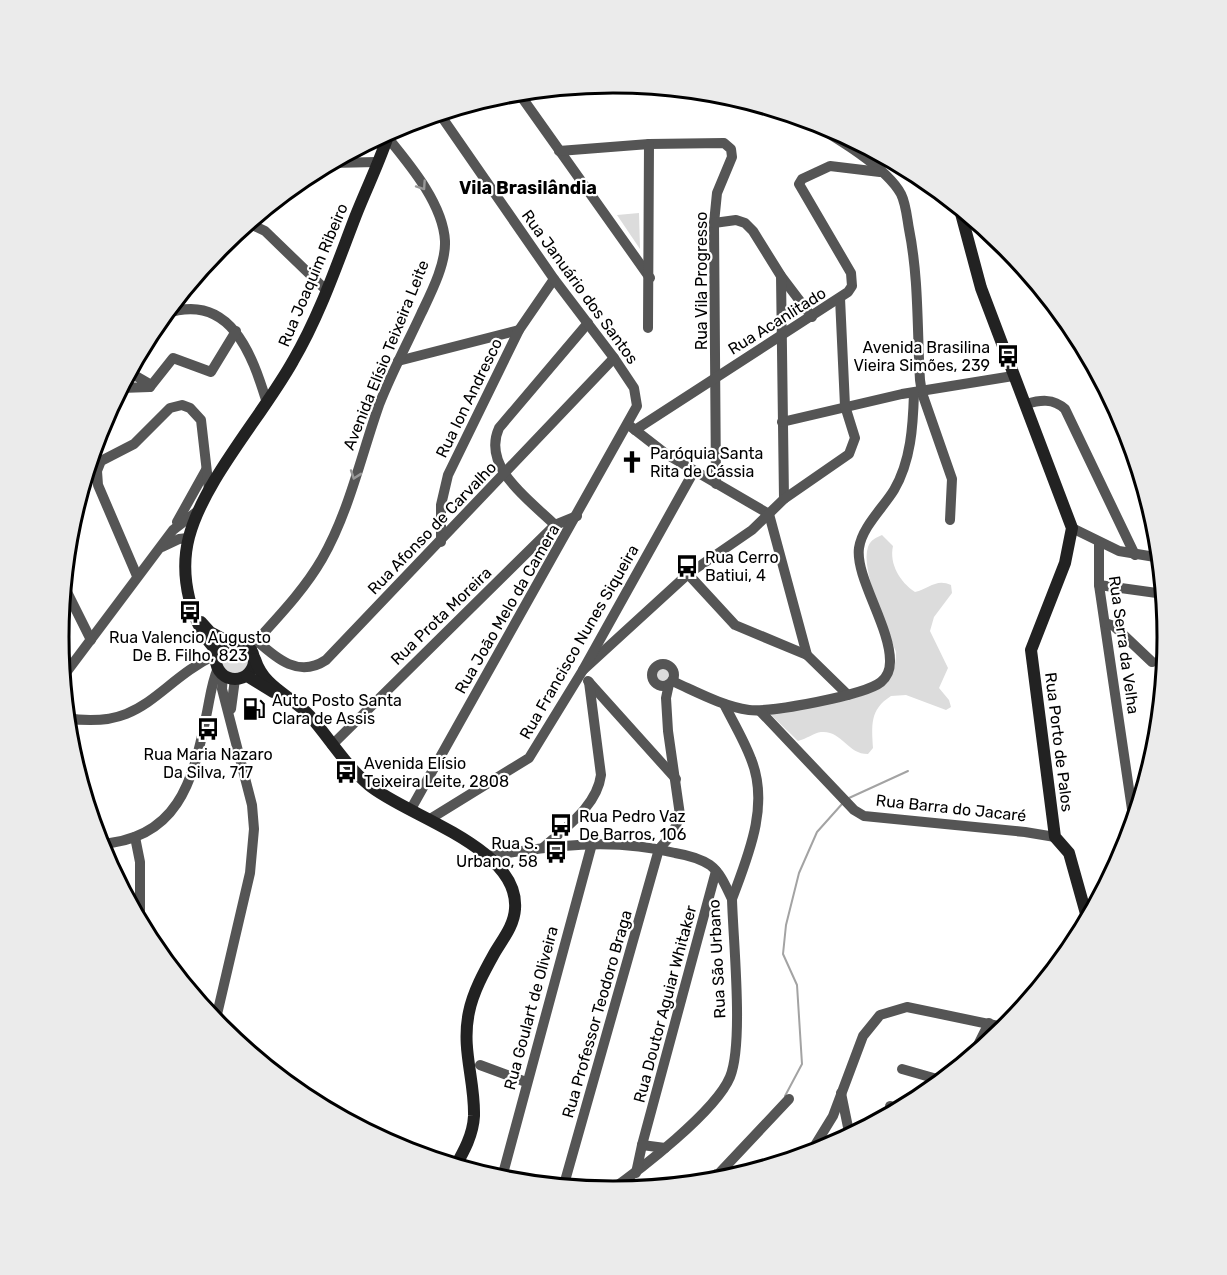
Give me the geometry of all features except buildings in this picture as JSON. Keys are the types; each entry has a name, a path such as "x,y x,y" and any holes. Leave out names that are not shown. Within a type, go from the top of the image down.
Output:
{"main road":[{"name":"Rua Joaquim Ribeiro","path":"188,538 209,490 281,381 312,325 385,143"},
{"path":"963,220 981,288 1072,528"},
{"name":"Rua Porto de Palos","path":"1054,837 1030,650 1065,563 1072,528"},
{"path":"188,538 186,580 196,616 204,637 217,653 230,680"},
{"path":"196,616 210,632 229,642 241,642 254,649 264,678 308,714 332,745 368,784 430,819 488,856 506,879 514,897 516,909 512,924 476,990 469,1012 466,1061 474,1116 470,1135 459,1159"},
{"path":"217,653 229,642"},
{"path":"230,680 253,668 254,649"},
{"path":"230,680 261,687 284,696"},
{"path":"1054,837 1069,854 1085,910"}],"street":[{"path":"524,101 650,278"},
{"name":"Rua Januário dos Santos","path":"444,120 554,279 614,358 637,397 632,427"},
{"name":"Avenida Elísio Teixeira Leite","path":"254,649 322,560 336,530 380,403 428,300 444,256 445,240 433,202 393,140"},
{"name":"Rua Vila Progresso","path":"559,151 649,144 724,143 731,149 732,158 717,193 714,223 716,484"},
{"path":"648,328 649,144"},
{"path":"659,849 678,824 680,804 666,712 671,682 724,704 760,711 848,695 881,682 890,664 889,647 858,551 864,533 902,474 908,456 918,393 916,264 900,193 880,172 845,145"},
{"path":"347,163 377,162"},
{"name":"Rua Acanlitado","path":"632,427 783,336 840,298 852,286 851,273 799,184 802,179 830,166 880,172"},
{"path":"714,223 736,220 745,223 812,317"},
{"path":"256,227 265,231 327,291"},
{"path":"781,276 784,499"},
{"name":"Rua Ion Andresco","path":"441,542 444,486 519,330 554,279"},
{"path":"676,779 582,672 688,574 752,530 784,499 849,454 855,438 845,406 840,298"},
{"path":"179,311 186,309 207,312 229,324 236,331 250,354 267,403"},
{"path":"555,525 504,475 495,448 499,428 588,323"},
{"path":"398,361 519,330"},
{"path":"130,388 150,387 173,358 211,372 236,331"},
{"name":"Rua Afonso de Carvalho","path":"254,649 291,666 304,669 316,667 326,660 614,358"},
{"path":"136,376 148,383 150,387"},
{"path":"782,422 845,406 1013,376"},
{"path":"260,380 281,381"},
{"path":"918,393 952,479 950,520"},
{"path":"1026,404 1057,402 1065,409 1135,555"},
{"path":"137,576 98,485 98,466 102,459 139,441 159,418 175,406 190,408 201,420 209,490"},
{"path":"632,427 694,471 769,514 807,655"},
{"name":"Rua João Melo da Camera","path":"411,809 577,516 632,427"},
{"path":"205,458 215,467 225,466"},
{"path":"173,530 206,470"},
{"name":"Rua Francisco Nunes Siqueira","path":"430,819 529,758 582,672 694,471"},
{"name":"Rua Joaquim Ribeiro","path":"70,668 173,530 199,510"},
{"name":"Rua Prota Moreira","path":"332,745 555,525 577,516"},
{"path":"1072,528 1099,543 1135,555 1152,557"},
{"name":"Rua Joaquim Ribeiro","path":"160,549 179,539 188,538"},
{"name":"Rua Serra da Velha","path":"1099,543 1099,585 1131,805"},
{"path":"688,574 735,625 807,655 848,695"},
{"path":"1099,585 1156,593"},
{"path":"70,599 91,640"},
{"path":"1105,623 1114,626 1152,662"},
{"path":"76,720 87,722 124,717 142,708 196,666 217,653"},
{"path":"109,842 135,837 160,823 182,799 196,762 209,693 230,680"},
{"path":"207,713 230,680"},
{"path":"218,1012 253,854 252,805 231,718 230,680"},
{"path":"544,847 579,815 594,798 600,787 601,775 589,682"},
{"path":"724,704 752,761 758,790 753,838 732,899"},
{"name":"Rua Barra do Jacaré","path":"760,711 854,810 864,816 1054,837"},
{"path":"135,837 140,862 140,906"},
{"path":"488,856 544,847 616,842 659,849 701,860 716,871"},
{"name":"Rua Goulart de Oliveira","path":"503,1171 592,844"},
{"name":"Rua Professor Teodoro Braga","path":"565,1180 659,849"},
{"name":"Rua São Urbano","path":"624,1182 665,1148 720,1095 731,1076 735,1055 736,1026 732,899 716,871"},
{"name":"Rua Doutor Aguiar Whitaker","path":"636,1173 716,871"},
{"path":"817,1143 826,1129 863,1036 880,1015 907,1007 997,1025"},
{"path":"980,1040 989,1023"},
{"path":"480,1065 526,1082"},
{"path":"903,1069 933,1078"},
{"path":"841,1093 848,1129"},
{"path":"720,1172 789,1099"},
{"path":"642,1145 665,1148"}],"shaded area":[{"path":"639,213 640,249 617,215"},
{"path":"882,535 893,546 894,566 897,572 915,592 937,583 951,585 952,593 934,617 930,631 948,668 939,688 949,700 951,707 946,710 906,695 891,696 875,713 872,726 873,748 868,754 855,750 828,732 821,732 798,741 767,711 772,707 829,703 868,693 883,684 893,670 896,652 876,599 868,570 868,547 874,539"},
{"path":"235,645 246,650 251,661 246,672 235,677 224,672 219,661 224,650"},
{"path":"659,666 667,666 672,671 670,682 659,684 654,679 654,671"}],"waterway":[{"path":"849,798 908,771"},
{"path":"785,1096 802,1064 797,985 783,954 786,925 799,873 817,832 842,804"},
{"path":"712,1173 715,1170"}],"place":[{"name":"Avenida Brasilina Vieira Simões, 239","path":"1008,356"},
{"name":"Paróquia Santa Rita de Cássia","path":"632,462"},
{"name":"Rua Cerro Batiui, 4","path":"687,566"},
{"name":"Rua Valencio Augusto De B. Filho, 823","path":"190,612"},
{"name":"Auto Posto Santa Clara de Assis","path":"254,709"},
{"name":"Rua Maria Nazaro Da Silva, 717","path":"208,729"},
{"name":"Avenida Elísio Teixeira Leite, 2808","path":"346,772"},
{"name":"Rua Pedro Vaz De Barros, 106","path":"561,825"},
{"name":"Rua S. Urbano, 58","path":"556,852"}],"district":[{"name":"Vila Brasilândia","path":"528,188"}]}
